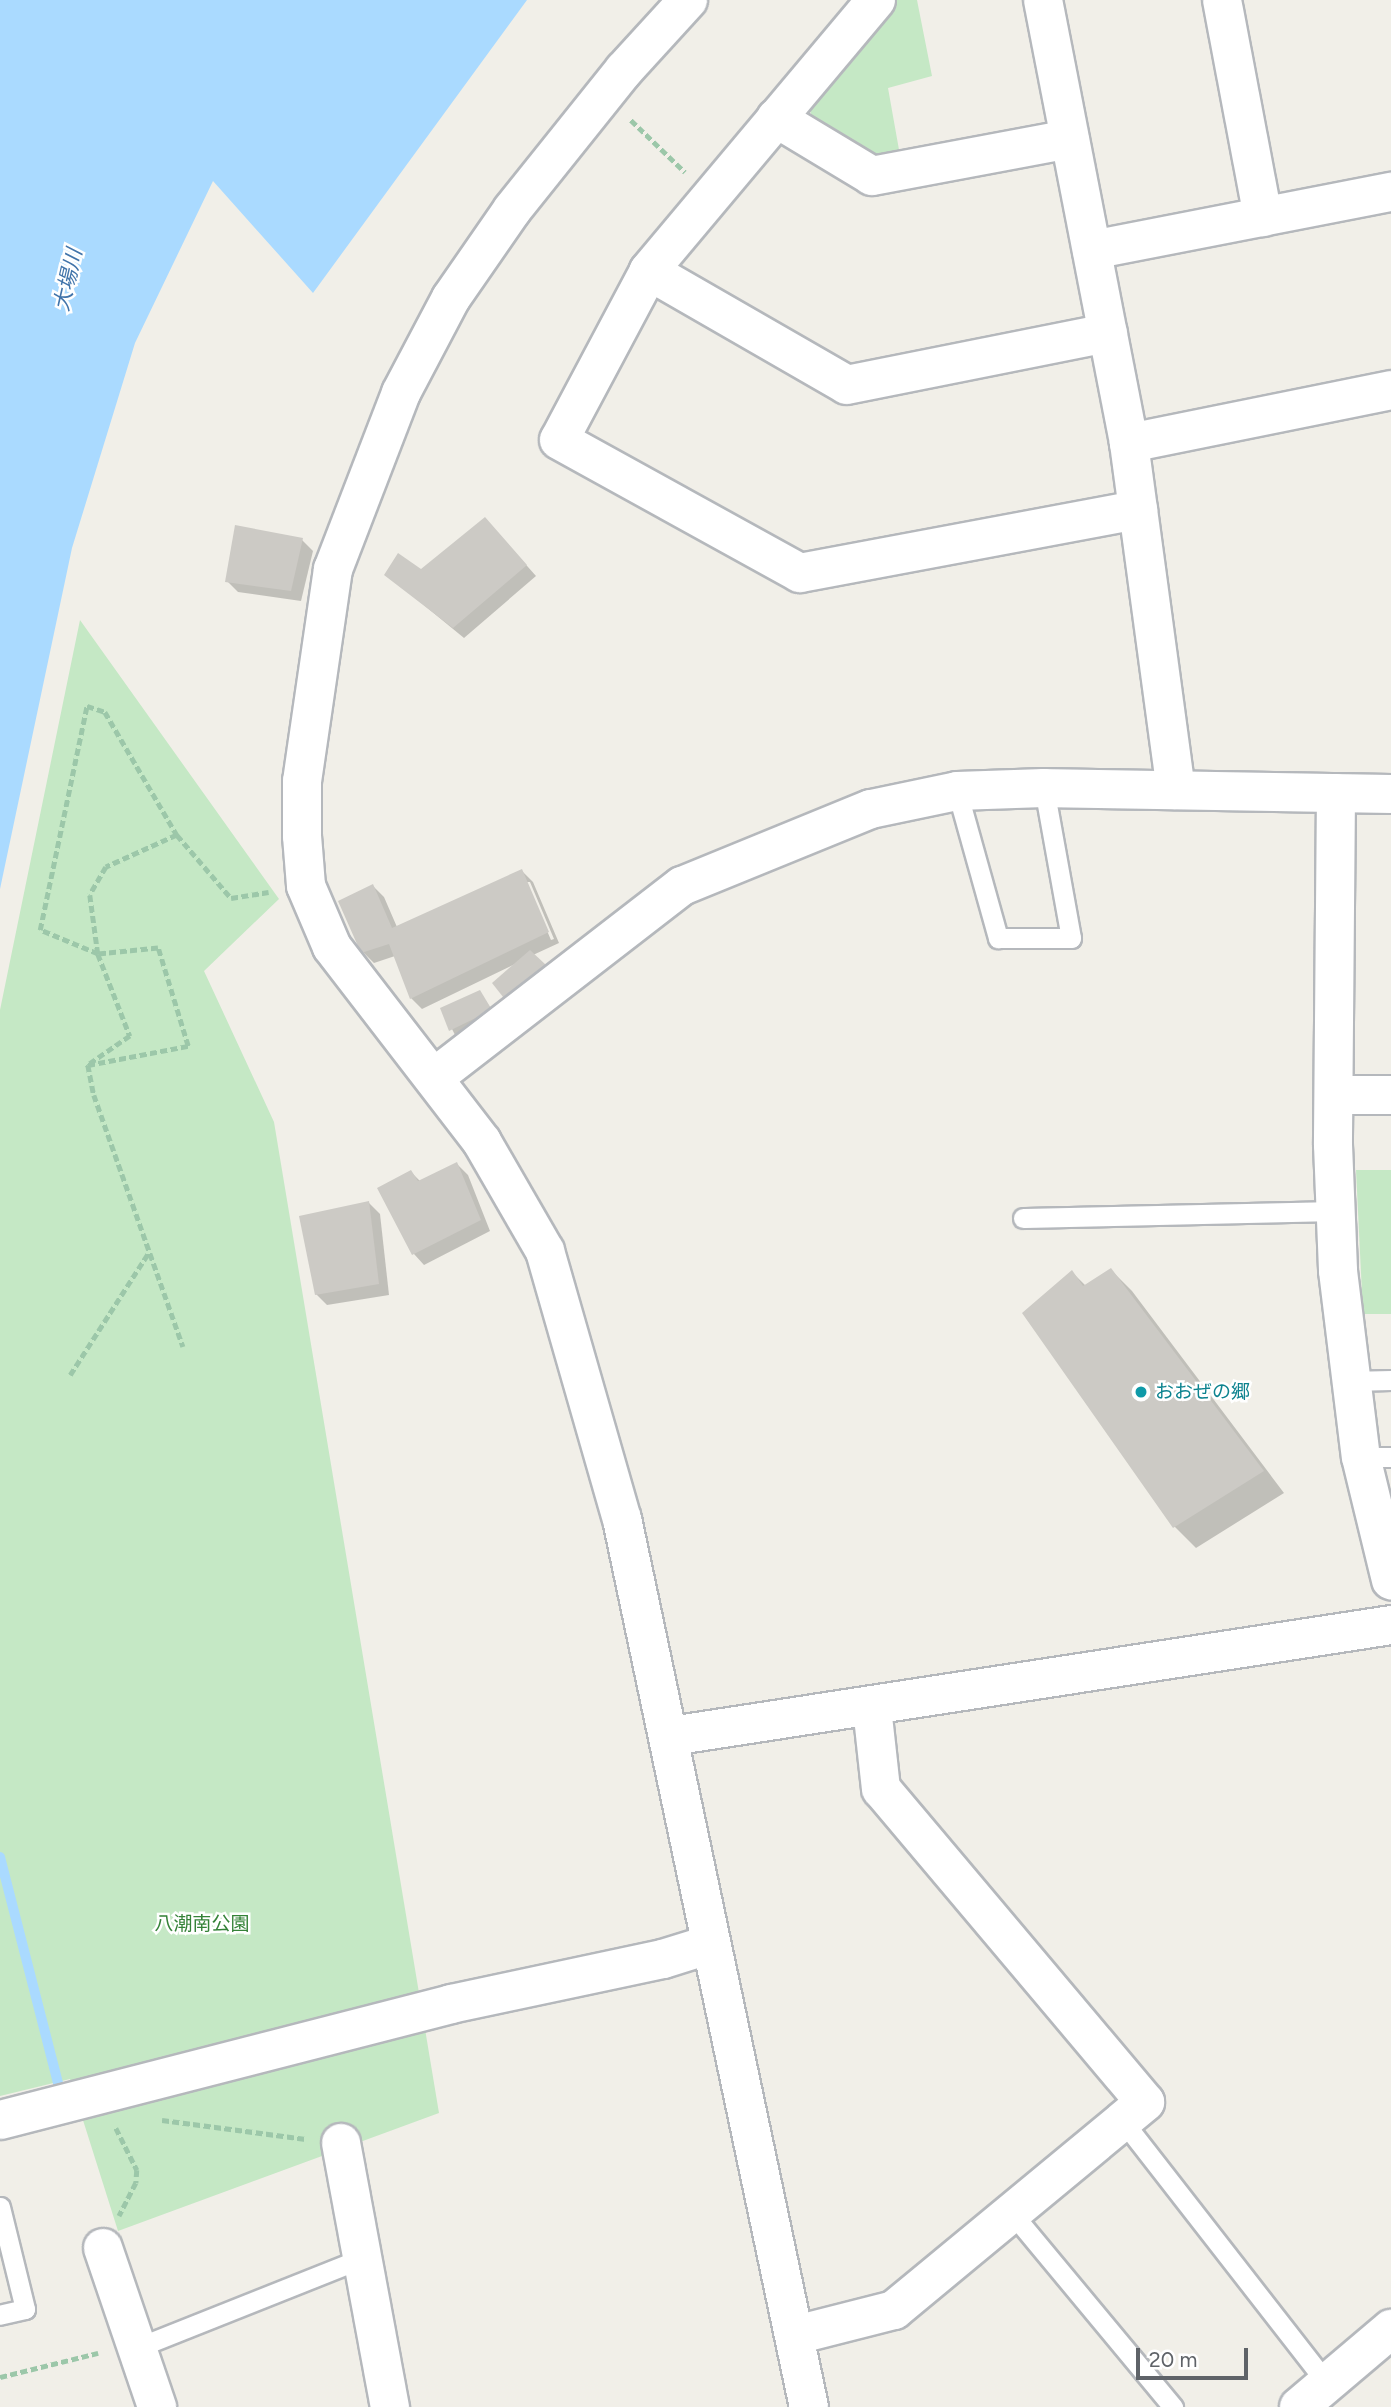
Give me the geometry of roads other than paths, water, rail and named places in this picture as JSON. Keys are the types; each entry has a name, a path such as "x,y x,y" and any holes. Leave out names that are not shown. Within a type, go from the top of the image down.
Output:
{"street":[{"path":"688,0 604,95 512,210 451,298 401,393 357,501 333,569 313,691 302,781 306,886 331,947 436,1076 529,1216 545,1251 622,1519 671,1736 711,1944 796,2335 809,2407"},
{"path":"876,0 709,195 649,271 559,440 800,573 1138,510"},
{"path":"1043,0 1129,443 1176,790"},
{"path":"1222,0 1262,217"},
{"path":"776,118 872,176 1070,139"},
{"path":"1092,250 1391,192"},
{"path":"649,271 847,385 1108,333"},
{"path":"1129,443 1391,390"},
{"path":"436,1076 682,886 824,825 871,809 957,791 1044,788 1391,794"},
{"path":"1336,793 1334,1095 1337,1212 1349,1381 1376,1457 1391,1580"},
{"path":"1334,1095 1391,1095"},
{"path":"671,1736 872,1708 1391,1625"},
{"path":"796,2335 894,2309 1145,2102 881,1789 872,1708"},
{"path":"0,2120 451,2004 663,1959 711,1944"},
{"path":"341,2143 390,2407"},
{"path":"103,2248 133,2346 157,2407"},
{"path":"1313,2395 1391,2329"}],"lane":[{"path":"957,791 998,938 1071,938 1044,788"},
{"path":"1023,1218 1337,1212"},
{"path":"1349,1381 1391,1380"},
{"path":"1122,2120 1313,2395"},
{"path":"0,2207 25,2309 0,2315"},
{"path":"1011,2212 1173,2407"},
{"path":"133,2346 363,2258"}],"water":[{"name":"大場川","path":"0,0 527,0 313,293 213,181 135,343 72,548 0,889"}],"waterway":[{"path":"0,1857 60,2091"}],"place":[{"name":"おおぜの郷","path":"1141,1392"}],"park label":[{"name":"八潮南公園","path":"202,1924"}]}
